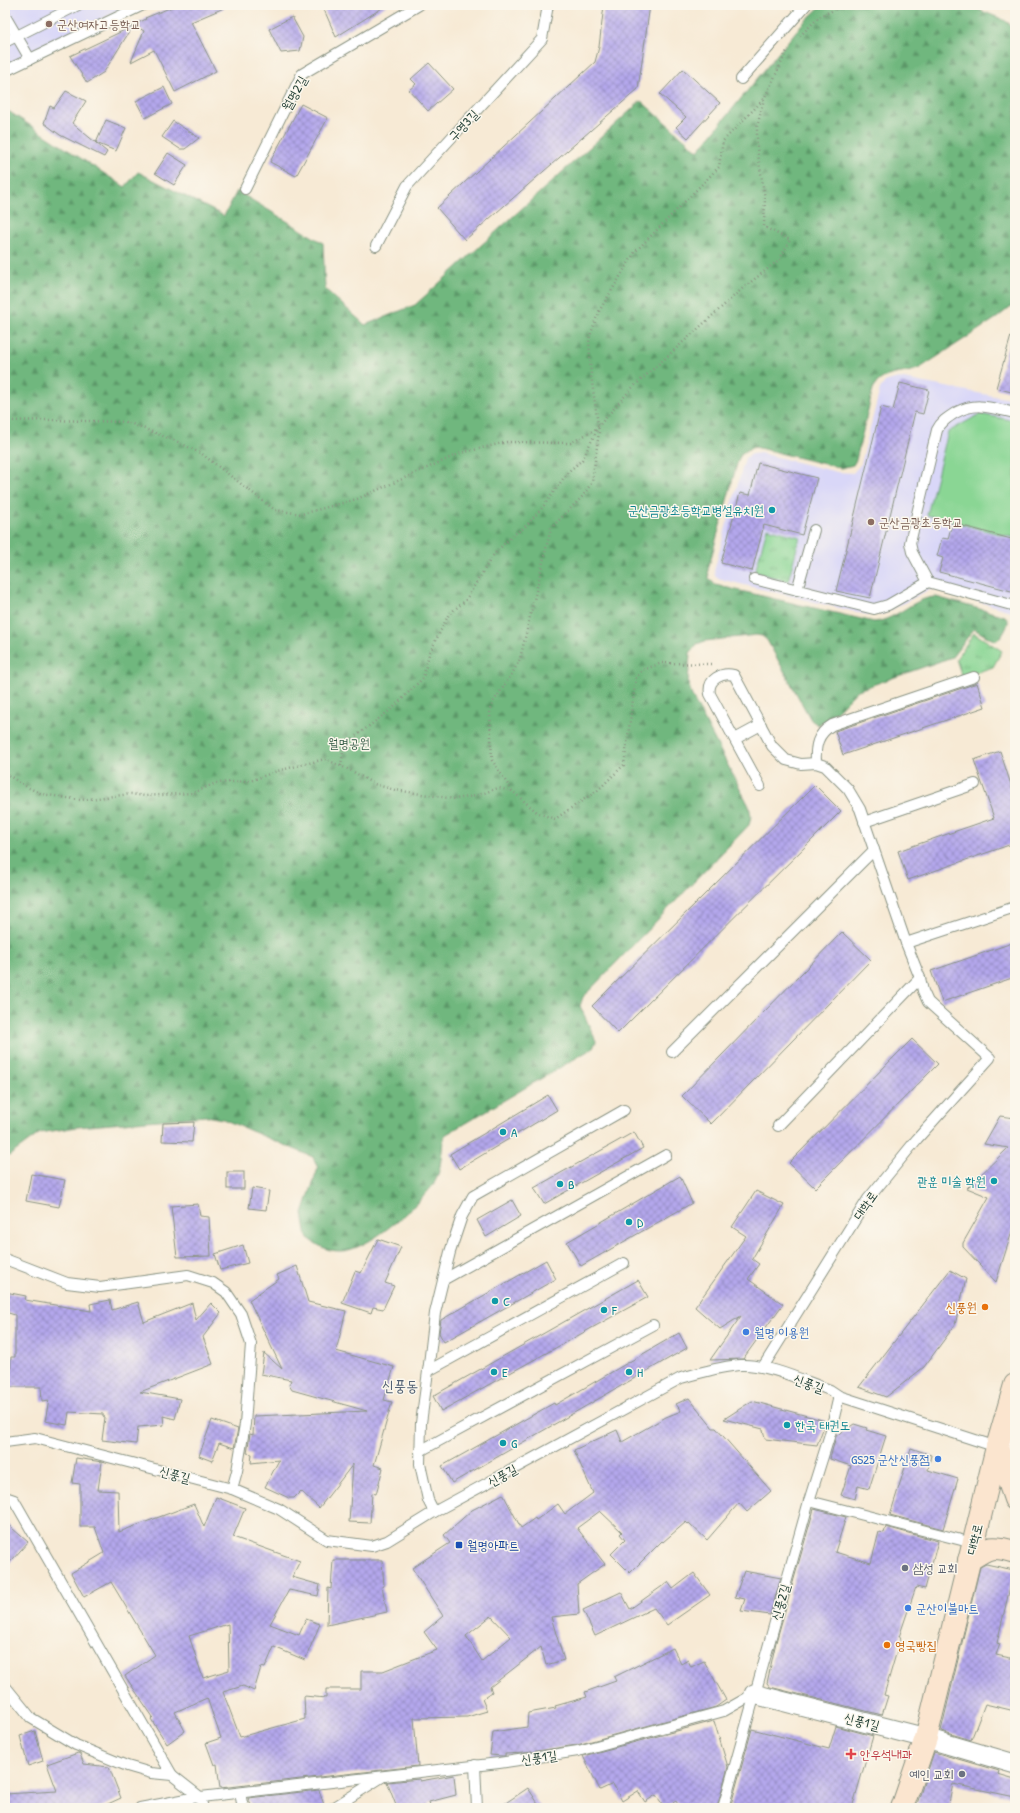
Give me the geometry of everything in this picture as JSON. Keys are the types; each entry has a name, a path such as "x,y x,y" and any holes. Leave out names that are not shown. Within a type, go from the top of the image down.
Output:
{"street":[{"name":"대학로","path":"902,1808 926,1738 971,1552 1006,1444 1015,1385"},
{"path":"1006,1444 1015,1499"},
{"path":"971,1552 988,1548 1006,1549 1015,1552"},
{"name":"신풍1길","path":"754,1694 926,1738 1015,1764"}],"lane":[{"path":"5,42 78,5"},
{"path":"5,71 143,5"},
{"name":"월명2길","path":"245,189 302,74 419,5"},
{"name":"구영3길","path":"376,246 407,186 542,39 548,5"},
{"path":"741,79 806,5"},
{"path":"5,16 30,59"},
{"path":"928,582 912,552 910,543 931,452 940,424 952,415 971,406 1015,413"},
{"path":"797,590 814,530"},
{"path":"754,579 874,609 888,605 928,582 1015,606"},
{"path":"760,786 710,694 709,689 711,683 727,673 734,675 772,746 786,760 801,764 816,763 825,766 848,789 860,809 906,943 920,978 778,1126"},
{"path":"816,763 816,746 818,739 821,733 832,725 974,677"},
{"path":"735,739 761,725"},
{"path":"864,822 975,784"},
{"path":"672,1052 874,850"},
{"path":"906,943 1015,907"},
{"name":"대학로","path":"763,1367 868,1199 917,1139 990,1058 928,1002 923,991 920,978"},
{"path":"434,1512 428,1500 423,1483 420,1451 421,1423 435,1313 442,1280 462,1216 473,1196 624,1110"},
{"path":"442,1280 666,1155"},
{"path":"5,1259 67,1283 100,1287 188,1275 213,1283 226,1292 241,1314 251,1344 245,1424 237,1471 232,1489"},
{"path":"428,1371 624,1263"},
{"path":"420,1451 653,1325"},
{"name":"신풍길","path":"5,1442 35,1438 232,1489 279,1510 327,1540 372,1546 387,1542 434,1512 681,1378 721,1368 742,1365 763,1367 830,1390 839,1396 1006,1444"},
{"name":"신풍2길","path":"723,1808 754,1694 830,1434 839,1396"},
{"path":"5,1497 14,1500 172,1775 200,1797 203,1808"},
{"path":"809,1502 971,1552"},
{"path":"5,1686 31,1718 76,1745 126,1766 151,1773 172,1775"},
{"name":"신풍1길","path":"140,1808 200,1797 475,1765 584,1750 724,1711 754,1694"},
{"path":"475,1765 477,1808"},
{"path":"333,1808 385,1775"},
{"path":"240,1793 243,1808"}],"path":[{"path":"799,37 819,17 844,5"},
{"path":"5,421 50,420 127,422 176,441 202,454 275,510 302,514 357,499 461,453 507,442 571,442 596,429 631,389 742,289 780,259 790,240 764,227 765,199 757,148 757,127 764,99 789,47"},
{"path":"715,664 662,663 642,670 636,678 624,765 598,790 555,819 538,813 512,791 492,760 490,712 494,701 520,659 551,528 583,496 592,482 599,426 591,375 590,339 598,313 635,252 719,167 723,140 764,99"},
{"path":"341,766 344,745 393,708 423,678 429,654 449,614 465,601 494,554 513,535 524,528 542,508 568,472 582,460 599,426"},
{"path":"5,773 24,786 42,794 80,800 131,794 145,796 194,793 216,783 250,781 276,771 325,759 374,784 395,790 455,799 476,796 498,788 512,791"}],"shaded area":[{"name":"군산여자고등학교","path":"5,5 131,5 5,66"},
{"name":"군산금광초등학교","path":"898,378 1015,400 1015,612 933,589 926,591 883,614 868,615 720,579 715,576 714,571 745,458 752,454 760,453 837,472 853,473 861,464 880,389 885,382"}],"green space":[{"name":"월명공원","path":"822,5 967,5 1004,20 1015,28 1015,303 998,317 920,368 887,376 877,383 873,389 856,460 853,465 841,468 755,447 743,453 738,460 708,569 709,578 715,585 874,622 890,617 920,601 936,597 1005,616 1008,623 1002,635 995,641 974,629 952,657 858,690 826,722 818,725 811,720 767,640 762,636 756,635 705,641 697,644 690,653 688,682 692,696 749,806 751,816 749,825 583,997 580,1006 596,1041 593,1048 445,1135 440,1167 433,1185 426,1194 404,1215 391,1226 364,1244 351,1249 335,1251 314,1243 307,1237 303,1213 318,1168 313,1157 223,1119 205,1116 77,1127 40,1133 5,1159 5,109 125,187 138,172 224,216 237,191 323,243 325,289 365,325 415,305 641,101 698,151 802,24"},
{"path":"980,414 1015,421 1015,538 927,515 948,432"},
{"path":"767,528 800,537 788,581 755,572"},
{"path":"974,633 1002,651 993,667 962,677 956,659"}],"building":[{"path":"177,5 231,5 191,22 216,71 175,92 154,50 131,62 144,31 134,25 146,19 145,18"},
{"path":"322,5 387,5 336,37"},
{"path":"604,5 650,5 638,89 465,240 437,208 595,62 599,47"},
{"path":"292,17 303,37 300,51 281,53 269,29"},
{"path":"133,26 104,72 87,83 70,56"},
{"path":"429,63 453,89 428,111 409,90 416,84 411,79"},
{"path":"683,69 720,103 688,138 676,127 686,117 660,94"},
{"path":"164,87 172,104 145,118 136,101"},
{"path":"66,91 86,101 72,123 107,152 104,157 60,135 44,123 50,106 54,108"},
{"path":"301,104 328,118 296,176 270,162"},
{"path":"106,120 126,128 116,151 96,143"},
{"path":"173,121 199,138 185,149 180,149 162,137"},
{"path":"168,153 187,165 174,185 155,173"},
{"path":"1011,336 1015,337 1015,393 996,388"},
{"path":"900,383 929,390 923,414 915,412 870,598 836,591 881,407 893,410"},
{"name":"군산금광초등학교병설유치원","path":"758,463 817,478 802,535 764,525 752,571 721,563 740,493 750,495"},
{"path":"952,523 1015,540 1015,592 939,572 943,558 937,556 942,538 948,539"},
{"path":"977,683 985,707 843,755 835,731"},
{"path":"1000,751 1015,797 1015,843 908,880 898,851 994,818 974,760"},
{"path":"815,785 841,811 618,1033 592,1006"},
{"path":"842,932 871,960 711,1124 682,1096"},
{"path":"1015,942 1015,977 942,1002 931,971"},
{"path":"912,1039 938,1064 815,1188 789,1163"},
{"name":"A","path":"548,1095 557,1110 459,1169 450,1154"},
{"path":"1000,1116 1015,1118 1015,1222 996,1282 963,1247 963,1243 989,1197 967,1188 1008,1148 984,1144"},
{"path":"194,1122 192,1142 162,1141 163,1123"},
{"name":"B","path":"634,1132 643,1148 544,1204 534,1188"},
{"path":"227,1172 244,1172 244,1189 227,1189"},
{"path":"31,1174 65,1180 59,1207 26,1201"},
{"name":"D","path":"680,1176 692,1203 581,1266 567,1242"},
{"path":"252,1188 269,1191 266,1210 249,1208"},
{"path":"756,1191 784,1205 752,1259 759,1264 748,1279 783,1304 743,1359 710,1360 741,1316 720,1329 695,1307 746,1236 732,1227"},
{"path":"512,1200 521,1216 486,1237 477,1220"},
{"path":"198,1204 200,1216 209,1217 211,1256 177,1257 171,1206"},
{"path":"378,1239 401,1247 385,1283 394,1286 383,1309 373,1307 371,1313 342,1303 355,1271 361,1273"},
{"path":"243,1245 248,1263 220,1270 215,1254"},
{"name":"C","path":"546,1260 556,1279 444,1342 439,1333 441,1320"},
{"path":"297,1266 308,1302 346,1311 336,1351 394,1367 384,1400 392,1402 374,1465 383,1468 376,1494 372,1493 370,1523 349,1522 353,1464 319,1508 301,1491 294,1498 289,1498 265,1487 279,1460 251,1463 252,1454 247,1453 250,1434 253,1435 254,1416 367,1411 292,1390 289,1385 291,1380 261,1374 264,1353 282,1369 249,1300 279,1279 277,1275"},
{"path":"950,1270 966,1279 955,1325 924,1367 886,1397 859,1387"},
{"path":"638,1280 648,1297 441,1411 433,1396"},
{"path":"5,1292 26,1296 25,1300 91,1311 90,1304 110,1300 112,1310 138,1302 144,1322 192,1303 196,1320 211,1303 221,1313 203,1337 213,1364 140,1392 180,1399 175,1419 163,1416 164,1425 138,1427 136,1444 102,1440 105,1417 103,1414 69,1412 67,1425 45,1421 49,1400 42,1401 41,1387 10,1387 11,1357 15,1357 15,1315 5,1312"},
{"path":"679,1333 687,1348 452,1483 442,1466 554,1403 555,1405"},
{"path":"689,1398 713,1428 716,1428 771,1491 747,1512 739,1503 707,1540 686,1522 663,1542 662,1541 630,1573 611,1554 625,1540 620,1534 622,1532 600,1511 577,1528 605,1564 577,1584 579,1614 551,1617 564,1660 546,1665 541,1647 490,1687 492,1692 482,1699 487,1711 467,1717 414,1718 418,1766 220,1788 217,1764 214,1765 206,1743 221,1738 207,1698 175,1712 185,1731 167,1744 151,1719 153,1717 125,1676 155,1655 111,1582 84,1597 71,1573 104,1553 95,1527 80,1527 80,1484 72,1483 76,1458 102,1462 98,1490 118,1491 119,1532 194,1504 204,1527 216,1497 245,1508 233,1537 300,1561 292,1577 320,1585 318,1596 289,1590 270,1624 299,1635 306,1619 320,1624 305,1660 274,1647 265,1668 261,1667 254,1691 243,1686 223,1692 240,1737 305,1719 304,1696 326,1698 326,1689 361,1689 361,1671 383,1671 437,1650 424,1632 443,1616 412,1568 450,1543 444,1535 472,1510 503,1494 521,1528 535,1518 536,1520 558,1504 565,1514 593,1493 574,1450 617,1430 622,1442 666,1417 681,1411 676,1404","holes":["491,1616 511,1637 482,1661 466,1636","228,1624 229,1670 203,1678 189,1636"]},
{"name":"한국 태권도","path":"752,1401 826,1421 817,1445 765,1439 763,1429 724,1419"},
{"path":"212,1420 238,1429 234,1448 219,1443 212,1461 199,1456"},
{"path":"854,1424 867,1428 866,1430 886,1436 869,1489 858,1486 855,1499 841,1495 851,1466 830,1459 836,1436"},
{"path":"911,1448 931,1455 928,1470 958,1479 943,1529 890,1515"},
{"path":"814,1509 846,1517 835,1552 871,1563 879,1532 884,1533 886,1527 938,1541 925,1589 916,1587 899,1637 901,1637 884,1695 888,1696 882,1715 770,1687 767,1683 776,1642"},
{"path":"5,1522 28,1542 5,1568"},
{"path":"333,1560 382,1560 384,1586 382,1586 387,1612 327,1625 328,1588 331,1589"},
{"path":"986,1564 1014,1570 997,1643 1000,1644 996,1655 1015,1659 1015,1711 985,1704 971,1740 941,1731 980,1567"},
{"path":"744,1571 781,1578 770,1615 741,1611 745,1599 735,1597"},
{"path":"694,1573 710,1595 667,1625 654,1608 595,1636 583,1610 621,1592 630,1609 668,1582 673,1589"},
{"path":"673,1648 681,1664 688,1660 691,1667 704,1661 726,1700 716,1707 577,1745 524,1753 505,1754 505,1756 490,1755 493,1732 527,1727 528,1713 556,1708 555,1706 587,1697 585,1692 616,1681 614,1677"},
{"path":"714,1721 728,1767 717,1808 680,1808 676,1801 665,1808 656,1795 645,1802 638,1791 622,1801 613,1784 600,1790 583,1756"},
{"path":"836,1726 873,1736 852,1808 730,1808 752,1729 829,1749"},
{"path":"35,1731 43,1761 28,1766 20,1736"},
{"name":"예인 교회","path":"934,1752 999,1771 998,1774 1015,1779 1015,1797 953,1784 948,1808 916,1807"},
{"path":"78,1753 80,1754 84,1764 109,1767 121,1798 99,1808 5,1808 5,1794 57,1791 47,1764"},
{"path":"454,1775 456,1795 429,1802 431,1808 397,1808 387,1782 420,1779 420,1781"},
{"path":"528,1788 541,1808 498,1808"},
{"path":"319,1790 325,1808 252,1808 248,1798"}],"place":[{"name":"군산여자고등학교","path":"49,24"},
{"name":"군산금광초등학교병설유치원","path":"772,510"},
{"name":"군산금광초등학교","path":"871,522"},
{"name":"A","path":"503,1132"},
{"name":"관훈 미술 학원","path":"994,1181"},
{"name":"B","path":"560,1184"},
{"name":"D","path":"629,1222"},
{"name":"C","path":"495,1301"},
{"name":"신풍원","path":"985,1307"},
{"name":"F","path":"604,1310"},
{"name":"월명 이용원","path":"746,1332"},
{"name":"E","path":"494,1372"},
{"name":"H","path":"629,1372"},
{"name":"한국 태권도","path":"787,1425"},
{"name":"G","path":"503,1443"},
{"name":"GS25 군산신풍점","path":"938,1459"},
{"name":"월명아파트","path":"459,1545"},
{"name":"삼성 교회","path":"905,1568"},
{"name":"군산이불마트","path":"908,1608"},
{"name":"영국빵집","path":"887,1645"},
{"name":"안우석내과","path":"851,1754"},
{"name":"예인 교회","path":"962,1774"}],"district":[{"name":"신풍동","path":"400,1385"}]}
